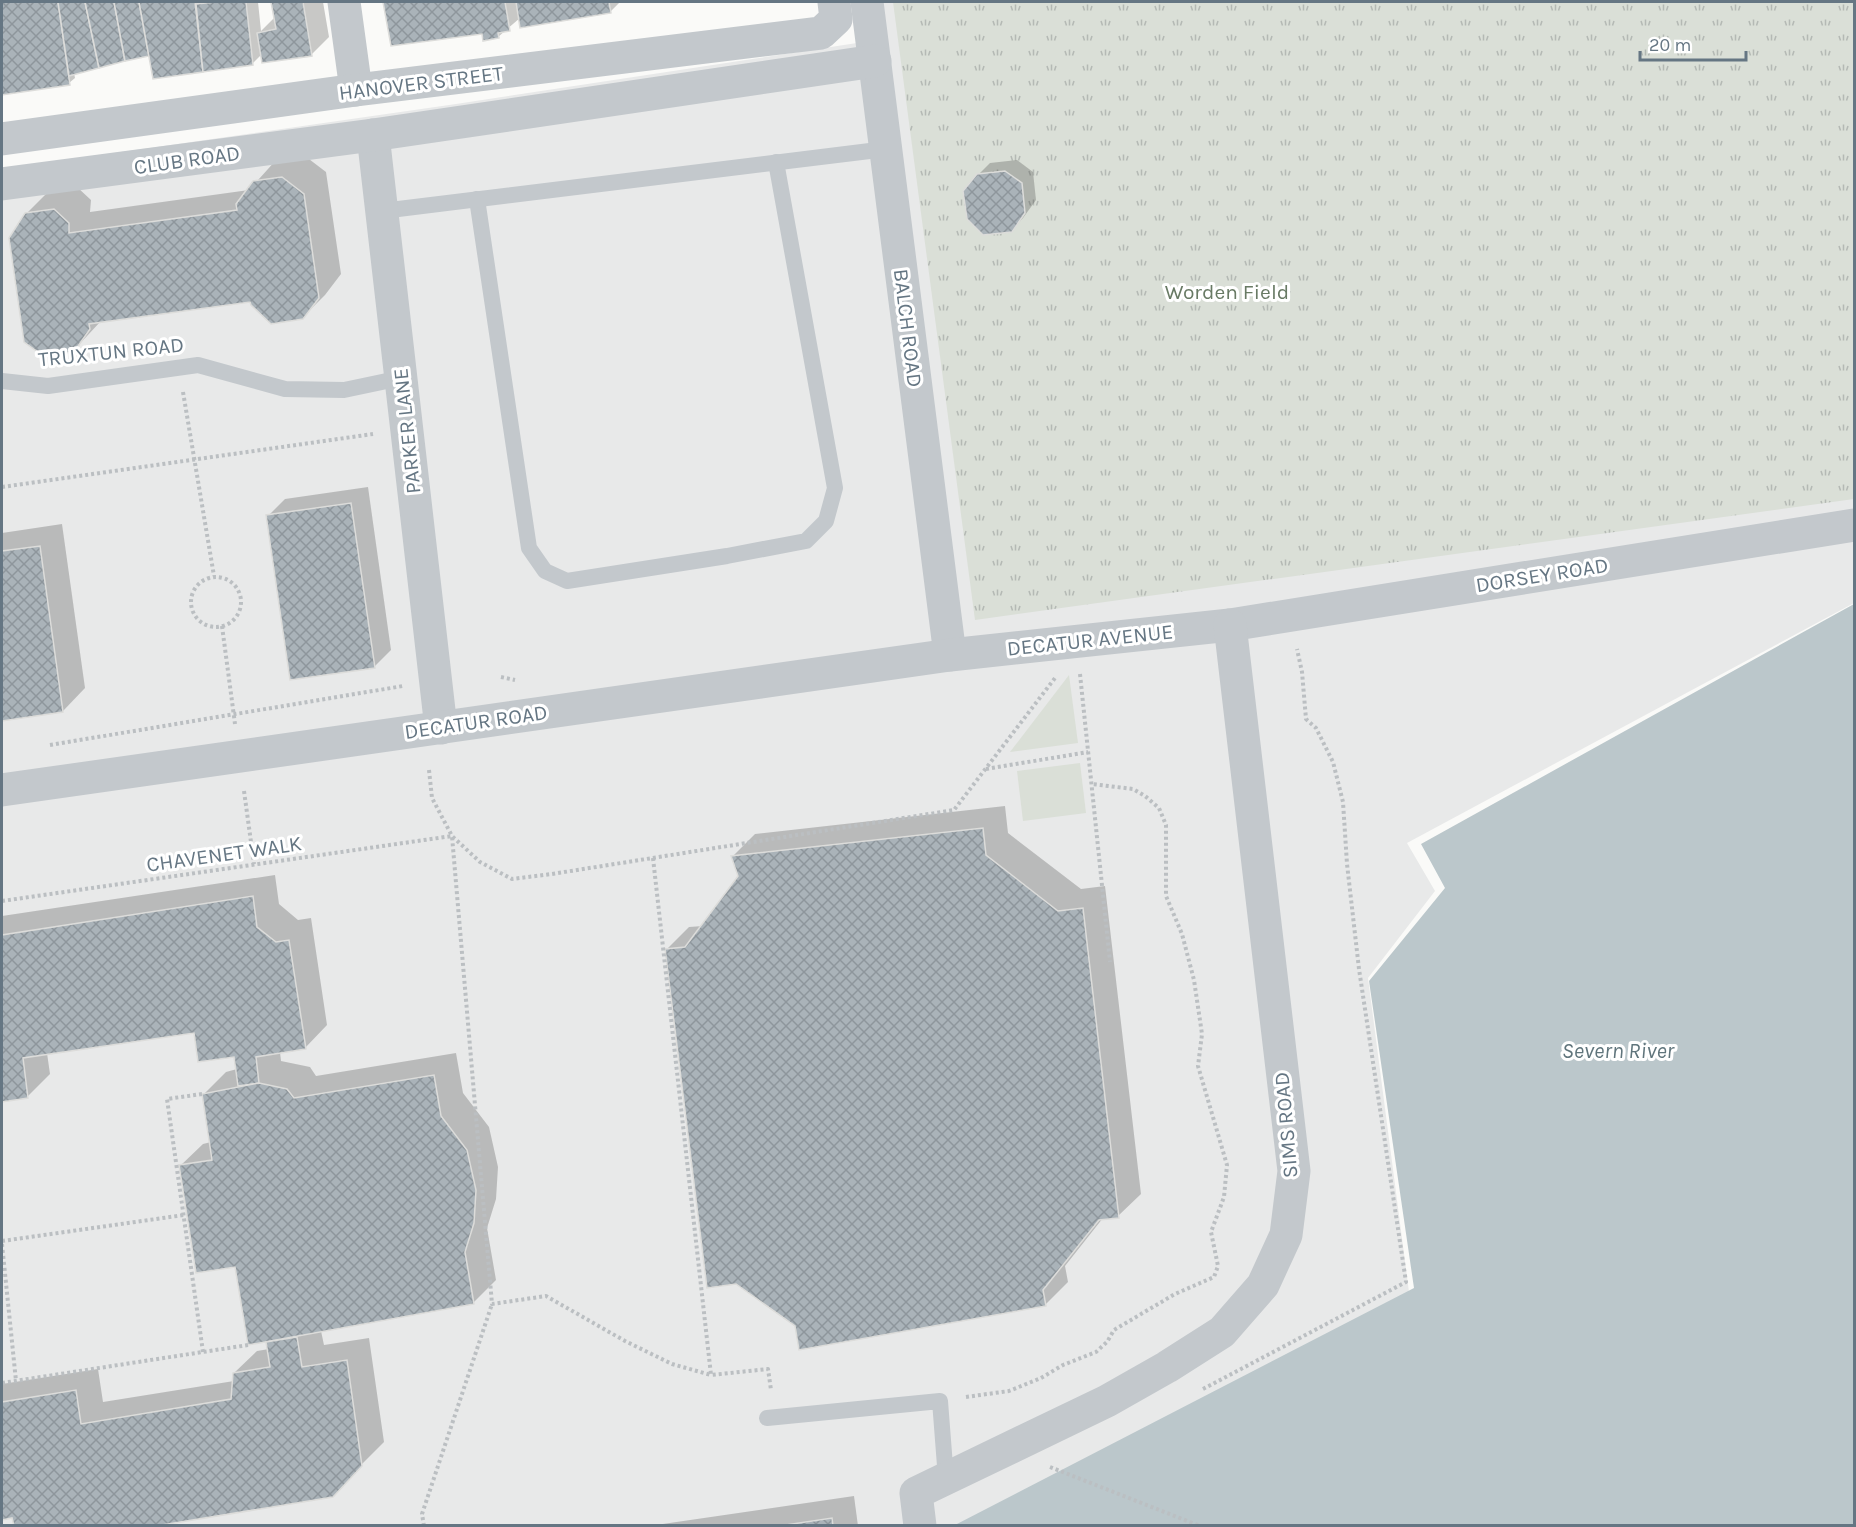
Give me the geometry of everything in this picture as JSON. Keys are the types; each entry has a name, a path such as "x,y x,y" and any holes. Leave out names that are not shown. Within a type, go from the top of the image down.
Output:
{"street":[{"path":"344,2 357,90"},
{"name":"BALCH ROAD","path":"867,2 950,655"},
{"name":"HANOVER STREET","path":"2,139 357,90 821,33 835,10"},
{"name":"CLUB ROAD","path":"2,184 373,135 875,60"},
{"name":"PARKER LANE","path":"373,135 441,728"},
{"name":"DORSEY ROAD","path":"1230,625 1854,525"},
{"name":"DECATUR AVENUE","path":"950,655 1230,625"},
{"name":"SIMS ROAD","path":"920,1526 916,1493 1107,1401 1222,1332 1263,1285 1286,1235 1294,1171 1230,625"},
{"name":"DECATUR ROAD","path":"2,790 950,655"}],"lane":[{"path":"382,211 886,148"},
{"path":"477,199 529,548 545,571 567,581 806,541 826,521 835,488 776,162"},
{"name":"TRUXTUN ROAD","path":"2,381 48,386 198,365 285,389 344,390 401,378"},
{"path":"771,1417 940,1401 946,1479"}],"path":[{"path":"179,368 214,576"},
{"path":"2,487 406,429"},
{"path":"214,576 222,577 236,585 242,600 238,615 226,626 208,627 201,622 191,607 193,590 205,578 214,576"},
{"path":"1079,667 1110,962"},
{"path":"429,770 432,798 452,836 480,862 512,879 552,874 954,810 1061,670"},
{"path":"48,745 406,686"},
{"path":"985,770 1088,752"},
{"path":"992,1394 1009,1391 1096,1352 1107,1342 1114,1330 1175,1294 1214,1277 1218,1266 1211,1232 1224,1197 1227,1165 1198,1066 1202,1034 1194,980 1182,934 1166,896 1166,825 1159,808 1133,789 1092,784"},
{"path":"424,1526 422,1514 492,1304 452,836"},
{"name":"CHAVENET WALK","path":"2,901 452,836"},
{"path":"653,858 711,1374"},
{"path":"201,1094 167,1099 203,1352"},
{"path":"16,1381 2,1243 184,1215"},
{"path":"492,1304 546,1296 625,1341 672,1364 711,1374 768,1369 771,1417"},
{"path":"2,1383 248,1345"},
{"path":"1046,1465 1200,1526"}],"shaded area":[{"path":"852,2 1854,2 1854,603 1407,843 1435,891 1368,978 1409,1292 965,1525 2,1525 2,169 456,104 857,43"}],"green space":[{"name":"Worden Field","path":"893,2 1854,2 1854,499 975,620"},
{"path":"1069,675 1078,743 1010,752"},
{"path":"1080,763 1086,813 1023,821 1017,771"}],"water":[{"name":"Severn River","path":"1854,604 1854,1525 955,1525 1414,1288 1369,981 1445,888 1421,844"}],"building":[{"path":"2,2 58,2 70,85 2,95"},
{"path":"58,2 85,2 99,68 69,76"},
{"path":"85,2 114,2 125,61 99,68"},
{"path":"114,2 139,2 149,56 125,61"},
{"path":"139,2 195,2 203,72 153,79"},
{"path":"246,2 253,65 203,72 196,4"},
{"path":"271,2 303,2 312,56 262,63 257,33 276,29"},
{"path":"383,2 505,2 510,31 498,33 499,38 483,41 482,34 391,46"},
{"path":"516,2 609,2 611,13 520,28"},
{"path":"1005,171 1022,183 1025,213 1012,232 983,235 967,219 963,191 977,174"},
{"path":"282,177 304,194 319,298 303,319 271,324 250,302 89,324 90,329 74,352 45,357 24,342 9,238 25,213 54,209 69,223 69,233 237,210 236,204 253,181"},
{"path":"351,503 375,668 290,680 266,515"},
{"path":"40,546 63,712 2,721 2,551"},
{"path":"983,828 986,855 1058,911 1083,908 1119,1218 1099,1220 1043,1290 1046,1306 799,1350 795,1326 736,1284 707,1288 665,949 685,947 738,876 731,856"},
{"path":"253,896 257,927 276,942 289,940 306,1049 256,1057 259,1083 238,1086 234,1057 198,1062 194,1033 23,1058 28,1098 2,1102 2,935"},
{"path":"434,1075 441,1116 467,1150 476,1190 474,1223 465,1252 474,1304 248,1345 235,1267 196,1273 179,1165 212,1160 202,1094 259,1083 287,1089 294,1098"},
{"path":"297,1337 302,1367 347,1360 362,1466 333,1497 156,1526 14,1526 12,1518 2,1520 2,1402 76,1390 81,1424 231,1399 233,1373 270,1367 266,1342"},
{"path":"832,1518 833,1526 779,1526"}]}
